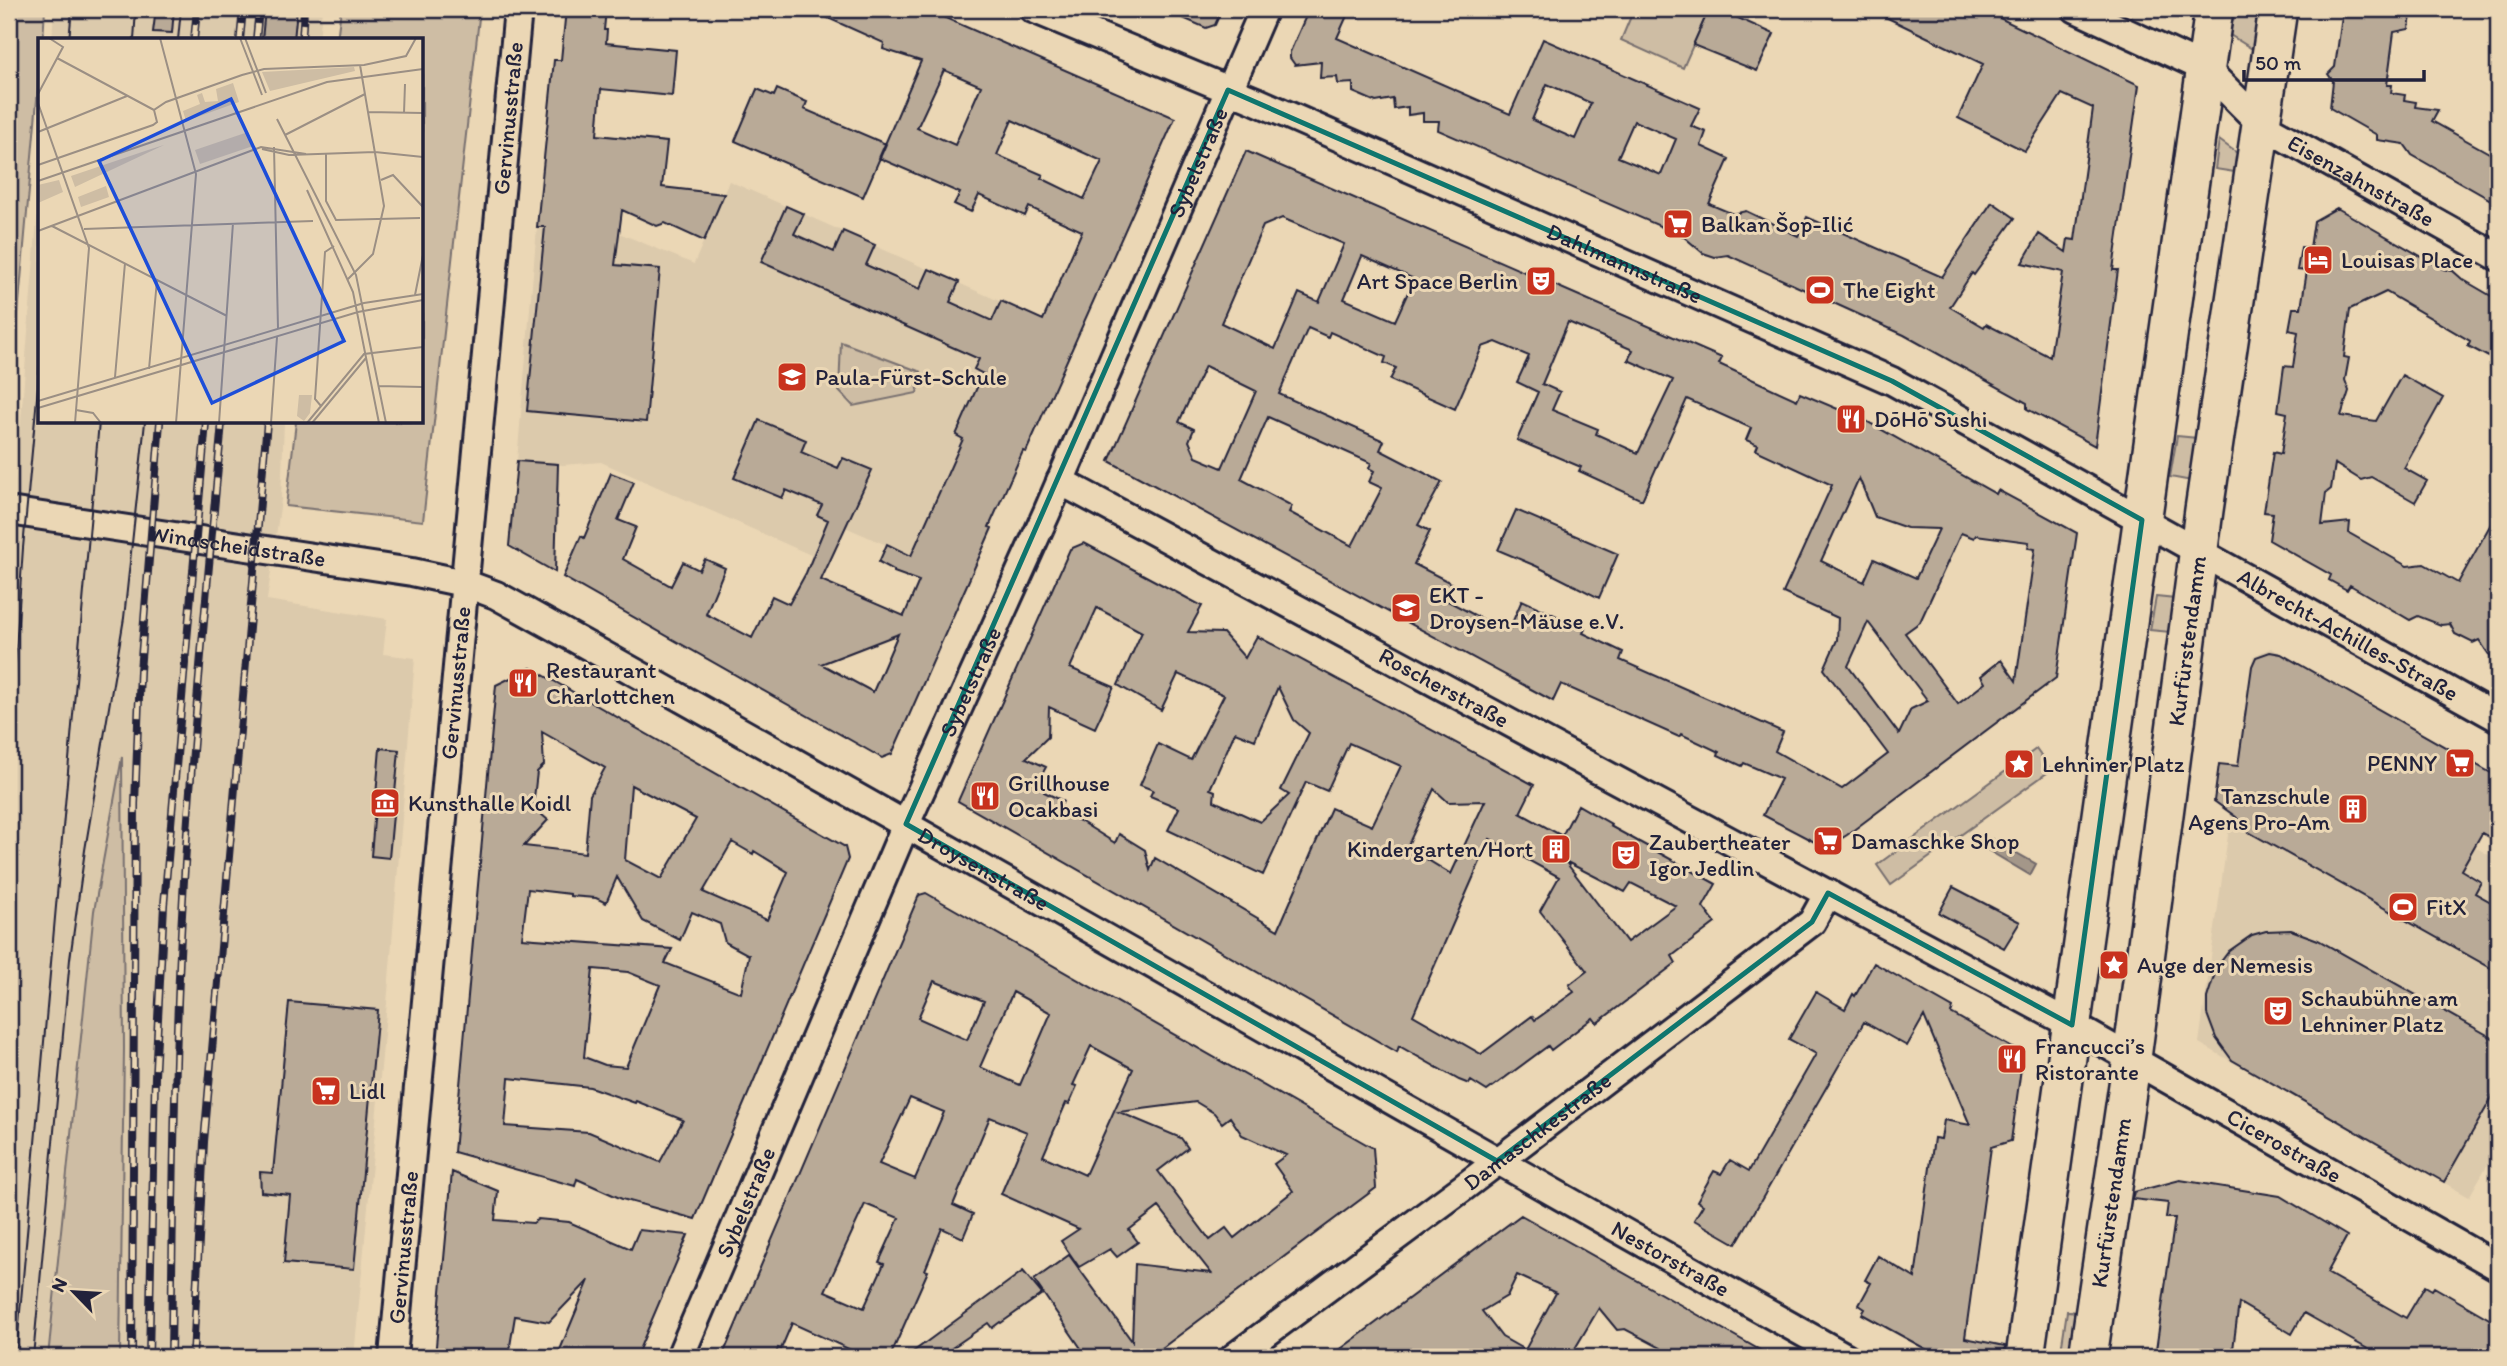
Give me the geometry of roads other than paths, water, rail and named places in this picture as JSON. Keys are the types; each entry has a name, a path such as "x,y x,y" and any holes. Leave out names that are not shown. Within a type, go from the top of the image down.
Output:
{"main road":[{"path":"2025,1357 2214,9"},
{"name":"Kurfürstendamm","path":"2088,1357 2132,1058 2199,551 2278,9"}],"street":[{"name":"Gervinusstraße","path":"393,1357 518,9"},
{"name":"Dahlmannstraße","path":"1033,9 1228,90 1892,381 2199,551"},
{"name":"Sybelstraße","path":"680,1357 906,824 1060,481 1264,9"},
{"path":"2076,9 2206,69"},
{"name":"Eisenzahnstraße","path":"2206,69 2262,125 2498,257"},
{"name":"Roscherstraße","path":"1060,481 1828,893"},
{"name":"Windscheidstraße","path":"9,511 412,572 464,583"},
{"name":"Albrecht-Achilles-Straße","path":"2199,551 2498,718"},
{"name":"Droysenstraße","path":"464,583 496,595 906,824 1497,1161"},
{"path":"1828,893 2072,1025"},
{"name":"Damaschkestraße","path":"1239,1356 1812,922 1828,893"},
{"name":"Cicerostraße","path":"2072,1025 2498,1267"},
{"name":"Nestorstraße","path":"1497,1161 1846,1357"}],"tram line":[{"path":"69,38 72,9"},
{"path":"134,38 136,9"},
{"path":"178,38 181,9"},
{"path":"9,751 23,548 38,387"},
{"path":"16,1357 99,424"},
{"path":"33,1357 70,959 85,850 124,618 145,424"}],"railway":[{"path":"194,38 197,9"},
{"path":"240,38 243,9"},
{"path":"256,38 259,9"},
{"path":"302,38 304,9"},
{"path":"132,1357 135,804 140,671 160,424"},
{"path":"149,1357 155,1076 164,905 206,424"},
{"path":"171,1357 176,1069 183,897 222,424"},
{"path":"193,1357 204,1142 267,424"}],"place":[{"name":"Balkan Šop-Ilić","path":"1678,224"},
{"name":"Louisas Place","path":"2318,260"},
{"name":"Art Space Berlin","path":"1541,281"},
{"name":"The Eight","path":"1820,290"},
{"name":"Paula-Fürst-Schule","path":"792,377"},
{"name":"DōHō Sushi","path":"1851,419"},
{"name":"EKT - Droysen-Mäuse e.V.","path":"1406,608"},
{"name":"Restaurant Charlottchen","path":"523,683"},
{"name":"PENNY","path":"2460,763"},
{"name":"Lehniner Platz","path":"2019,764"},
{"name":"Grillhouse Ocakbasi","path":"985,796"},
{"name":"Kunsthalle Koidl","path":"385,803"},
{"name":"Tanzschule Agens Pro-Am","path":"2353,809"},
{"name":"Damaschke Shop","path":"1828,841"},
{"name":"Kindergarten/Hort","path":"1556,849"},
{"name":"Zaubertheater Igor Jedlin","path":"1626,855"},
{"name":"FitX","path":"2403,907"},
{"name":"Auge der Nemesis","path":"2114,965"},
{"name":"Schaubühne am Lehniner Platz","path":"2278,1011"},
{"name":"Francucci’s Ristorante","path":"2012,1059"},
{"name":"Lidl","path":"326,1091"}]}
